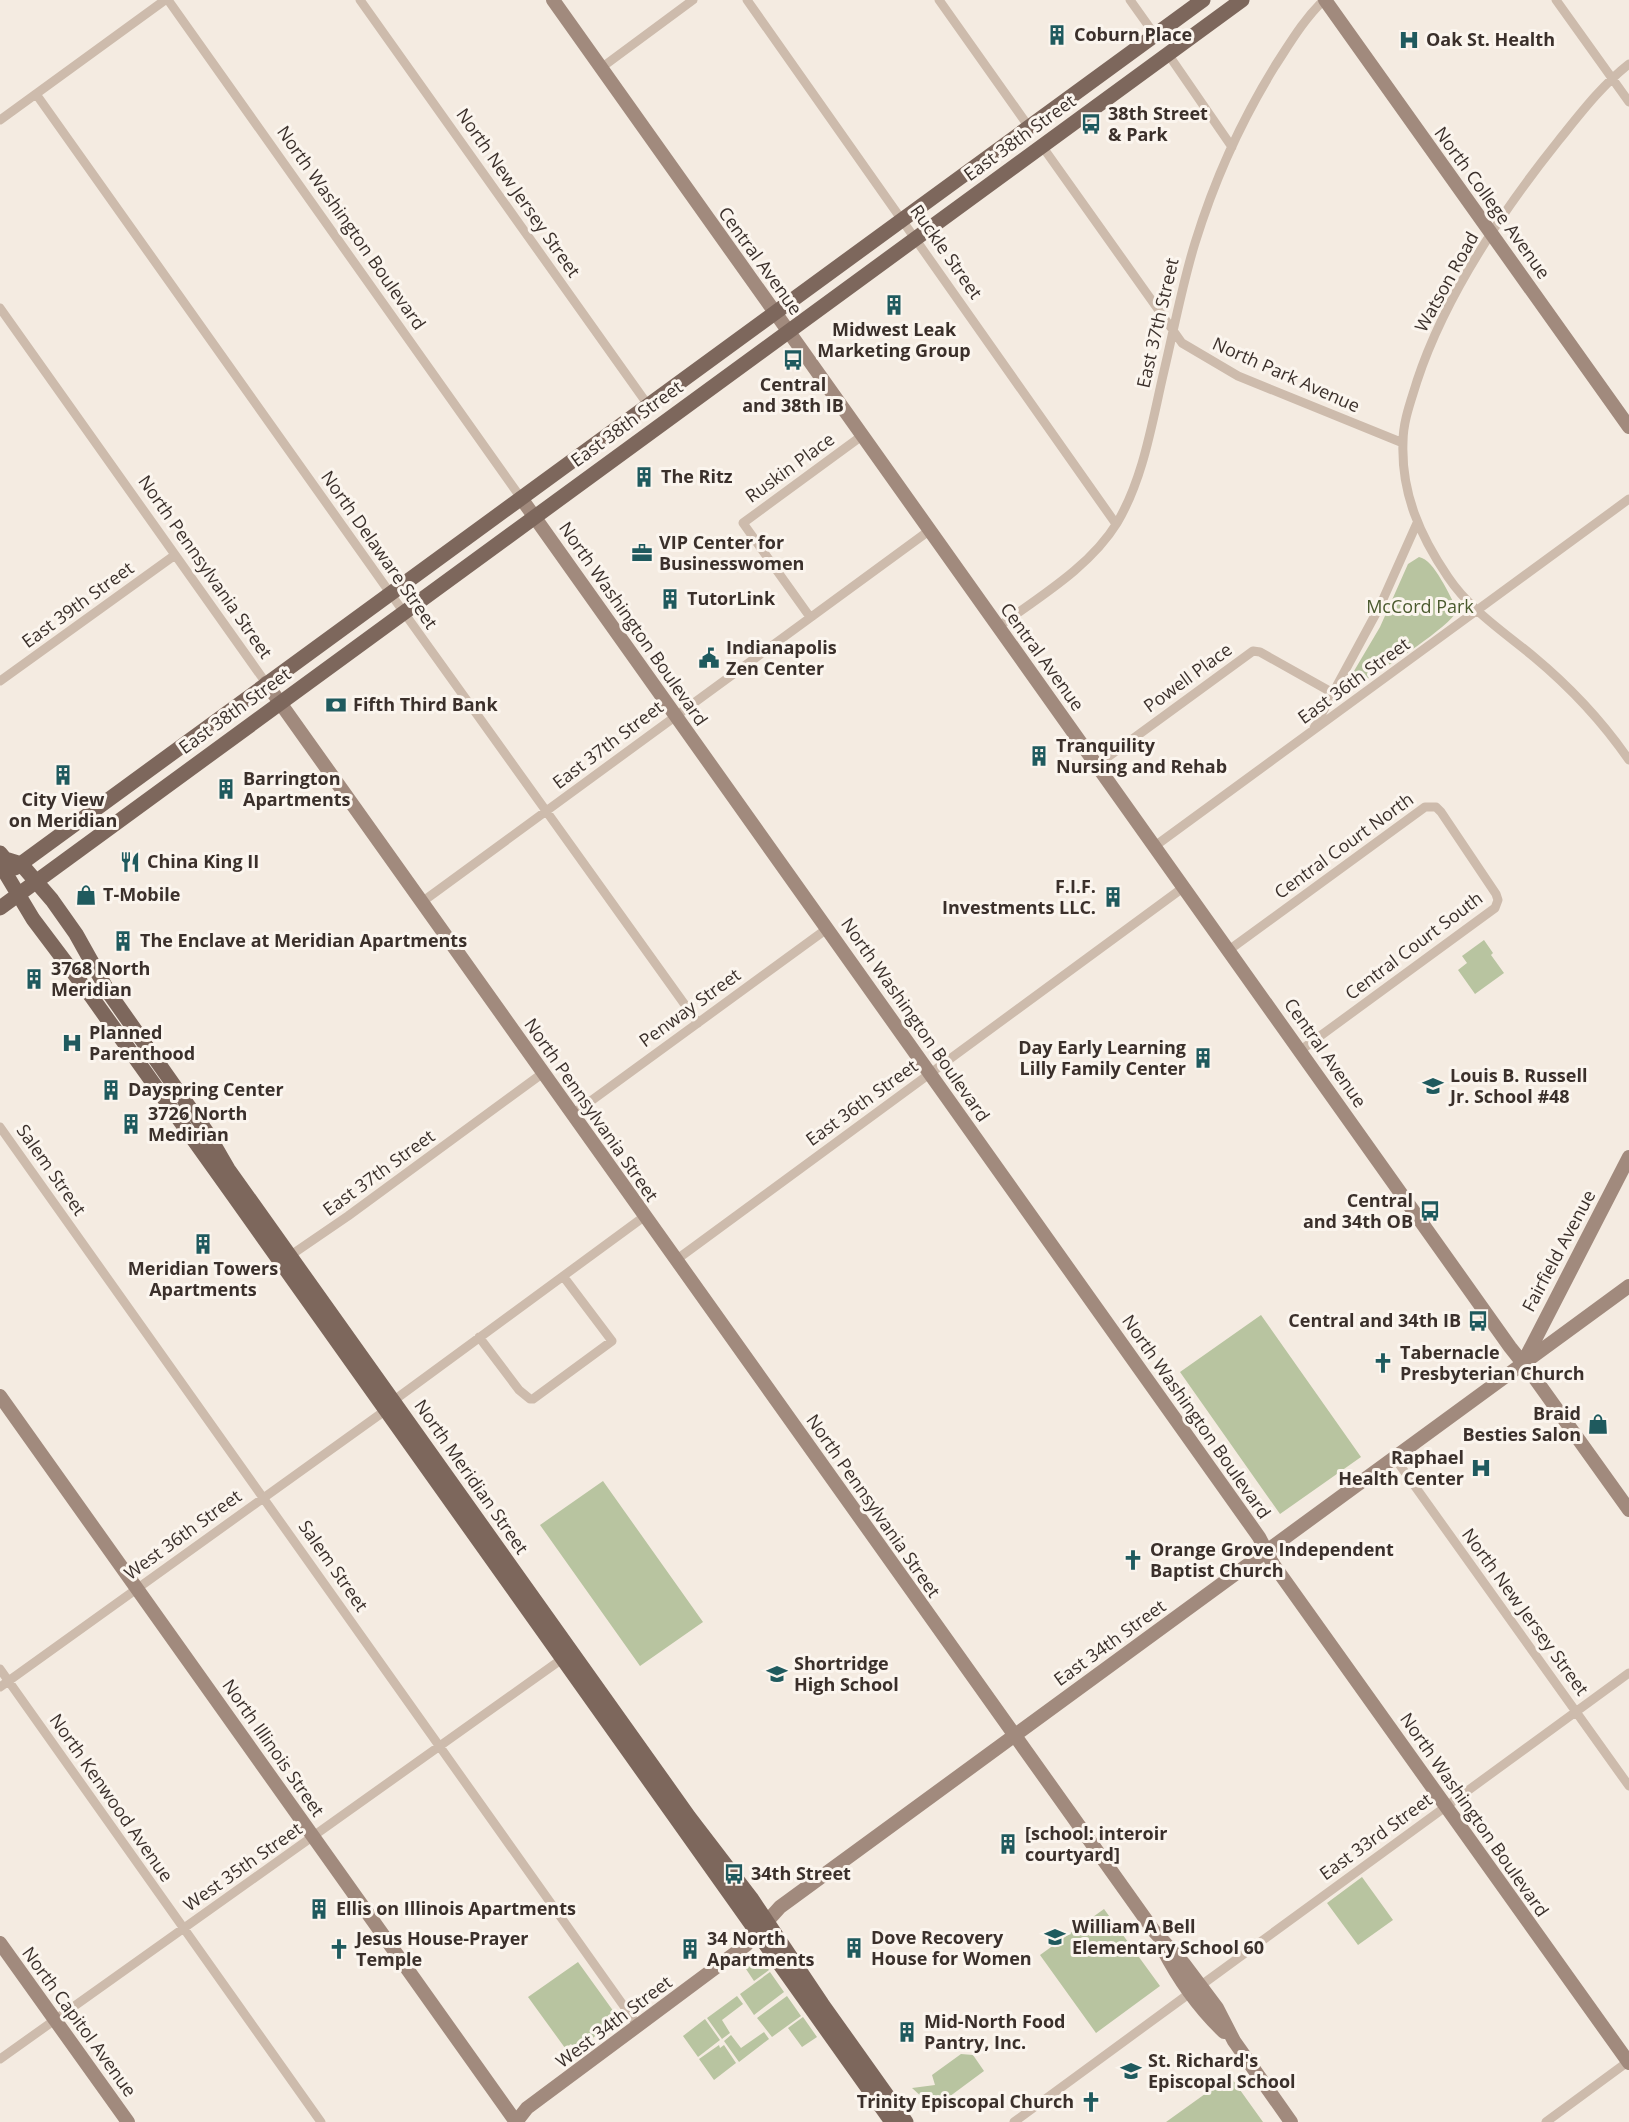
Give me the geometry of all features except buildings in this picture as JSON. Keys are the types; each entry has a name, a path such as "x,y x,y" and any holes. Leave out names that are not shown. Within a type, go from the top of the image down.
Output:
{"main road":[{"name":"East 38th Street","path":"3,866 21,864 1203,0"},
{"name":"East 38th Street","path":"0,908 1242,0"},
{"name":"North Meridian Street","path":"21,864 76,934 109,993 206,1131 228,1169 291,1255 390,1406 562,1659 906,2122"},
{"name":"North Meridian Street","path":"3,866 33,919 662,1779 729,1866 761,1928 892,2122"}],"street":[{"path":"0,120 166,0"},
{"name":"North Washington Boulevard","path":"166,0 828,928 1259,1537 1274,1564 1629,2062"},
{"name":"North New Jersey Street","path":"360,0 648,405"},
{"name":"Central Avenue","path":"553,0 1629,1510"},
{"path":"601,68 693,0"},
{"name":"Ruckle Street","path":"747,0 1116,524"},
{"path":"939,0 1029,127"},
{"path":"1130,0 1155,35"},
{"name":"East 37th Street","path":"998,627 1087,559 1116,524 1140,471 1195,243 1232,147 1255,101 1300,26 1312,10 1324,0"},
{"name":"North College Avenue","path":"1324,0 1629,427"},
{"path":"1556,0 1629,102"},
{"path":"1168,54 1232,147"},
{"name":"Watson Road","path":"1629,64 1612,79 1550,150 1478,254 1450,303 1430,347 1406,414 1403,443 1405,477 1417,524 1448,578 1478,611 1571,691 1597,719 1629,760"},
{"name":"North Delaware Street","path":"36,94 698,1023"},
{"name":"North Park Avenue","path":"1042,146 1173,333 1186,347 1225,370 1403,443"},
{"name":"North Pennsylvania Street","path":"0,308 1154,1931 1174,1971 1195,1990 1207,2016 1234,2041 1291,2122"},
{"name":"Ruskin Place","path":"810,617 743,523 862,435"},
{"name":"East 36th Street","path":"1155,846 1629,500"},
{"path":"1311,732 1380,606 1417,524"},
{"name":"East 37th Street","path":"422,902 930,530"},
{"name":"East 39th Street","path":"0,681 175,555"},
{"name":"Powell Place","path":"1097,765 1253,651 1260,652 1333,693"},
{"name":"Central Court North","path":"1229,950 1425,807 1438,809 1468,852"},
{"name":"Central Court South","path":"1301,1050 1494,910 1498,900 1496,894 1468,852"},
{"name":"East 36th Street","path":"676,1260 1185,887"},
{"name":"Penway Street","path":"573,1114 828,928"},
{"name":"East 37th Street","path":"291,1255 346,1218 543,1073"},
{"name":"Salem Street","path":"0,1127 639,2026"},
{"name":"Fairfield Avenue","path":"1523,1363 1629,1157"},
{"path":"390,1406 479,1337 645,1216"},
{"path":"479,1337 519,1390 530,1399 569,1373 612,1341 563,1276"},
{"name":"East 34th Street","path":"761,1928 780,1907 1629,1286"},
{"name":"North Illinois Street","path":"0,1396 516,2122"},
{"name":"West 36th Street","path":"0,1687 390,1406"},
{"name":"North New Jersey Street","path":"1394,1457 1629,1786"},
{"name":"West 35th Street","path":"0,2060 562,1659"},
{"name":"North Kenwood Avenue","path":"0,1668 321,2122"},
{"name":"East 33rd Street","path":"1014,2122 1629,1672"},
{"name":"West 34th Street","path":"516,2122 523,2111 746,1946 761,1928"},
{"name":"North Capitol Avenue","path":"0,1943 128,2122"},
{"path":"1546,2122 1629,2062"}],"green space":[{"name":"McCord Park","path":"1419,557 1436,571 1458,610 1442,627 1417,646 1362,681 1358,679 1354,671 1380,627 1408,564"},
{"path":"1484,940 1504,973 1475,994 1458,970 1467,963 1462,956"},
{"path":"1261,1315 1361,1457 1280,1514 1180,1372"},
{"path":"603,1481 703,1622 640,1666 540,1525"},
{"path":"1362,1877 1393,1920 1358,1945 1327,1903"},
{"path":"1104,1909 1160,1986 1096,2033 1040,1955"},
{"path":"755,1954 769,1970 754,1981 742,1963"},
{"path":"578,1962 614,2012 607,2017 612,2024 576,2050 571,2044 565,2048 528,1997"},
{"path":"770,1972 784,1992 754,2015 740,1994"},
{"path":"737,1996 743,2004 722,2020 730,2033 722,2039 707,2018"},
{"path":"787,1996 801,2016 772,2037 757,2018"},
{"path":"803,2017 817,2037 802,2047 788,2028"},
{"path":"705,2019 720,2040 698,2057 683,2036"},
{"path":"764,2032 769,2039 739,2062 724,2041 731,2035 741,2048"},
{"path":"719,2045 720,2048 724,2045 736,2063 714,2080 699,2059"},
{"path":"961,2054 973,2055 984,2071 934,2108 912,2088 935,2085 932,2075"},
{"path":"1230,2076 1263,2122 1166,2122"}],"place":[{"name":"Coburn Place","path":"1057,35"},
{"name":"Oak St. Health","path":"1409,40"},
{"name":"38th Street & Park","path":"1091,124"},
{"name":"Midwest Leak Marketing Group","path":"894,305"},
{"name":"Central and 38th IB","path":"793,360"},
{"name":"The Ritz","path":"644,477"},
{"name":"VIP Center for Businesswomen","path":"642,553"},
{"name":"TutorLink","path":"670,599"},
{"name":"Indianapolis Zen Center","path":"709,658"},
{"name":"Fifth Third Bank","path":"336,705"},
{"name":"Tranquility Nursing and Rehab","path":"1039,756"},
{"name":"City View on Meridian","path":"63,775"},
{"name":"Barrington Apartments","path":"226,789"},
{"name":"China King II","path":"130,862"},
{"name":"T-Mobile","path":"86,895"},
{"name":"F.I.F. Investments LLC.","path":"1113,897"},
{"name":"The Enclave at Meridian Apartments","path":"123,941"},
{"name":"3768 North Meridian","path":"34,979"},
{"name":"Planned Parenthood","path":"72,1043"},
{"name":"Day Early Learning Lilly Family Center","path":"1203,1058"},
{"name":"Louis B. Russell Jr. School #48","path":"1433,1086"},
{"name":"Dayspring Center","path":"111,1090"},
{"name":"3726 North Medirian","path":"131,1124"},
{"name":"Central and 34th OB","path":"1430,1211"},
{"name":"Meridian Towers Apartments","path":"203,1244"},
{"name":"Central and 34th IB","path":"1478,1321"},
{"name":"Tabernacle Presbyterian Church","path":"1383,1363"},
{"name":"Braid Besties Salon","path":"1598,1424"},
{"name":"Raphael Health Center","path":"1481,1468"},
{"name":"Orange Grove Independent Baptist Church","path":"1133,1560"},
{"name":"Shortridge High School","path":"777,1674"},
{"name":"[school: interoir courtyard]","path":"1008,1844"},
{"name":"34th Street","path":"734,1874"},
{"name":"Ellis on Illinois Apartments","path":"319,1909"},
{"name":"William A Bell Elementary School 60","path":"1055,1937"},
{"name":"Dove Recovery House for Women","path":"854,1948"},
{"name":"Jesus House-Prayer Temple","path":"339,1949"},
{"name":"34 North Apartments","path":"690,1949"},
{"name":"Mid-North Food Pantry, Inc.","path":"907,2032"},
{"name":"St. Richard's Episcopal School","path":"1131,2071"},
{"name":"Trinity Episcopal Church","path":"1091,2102"}]}
